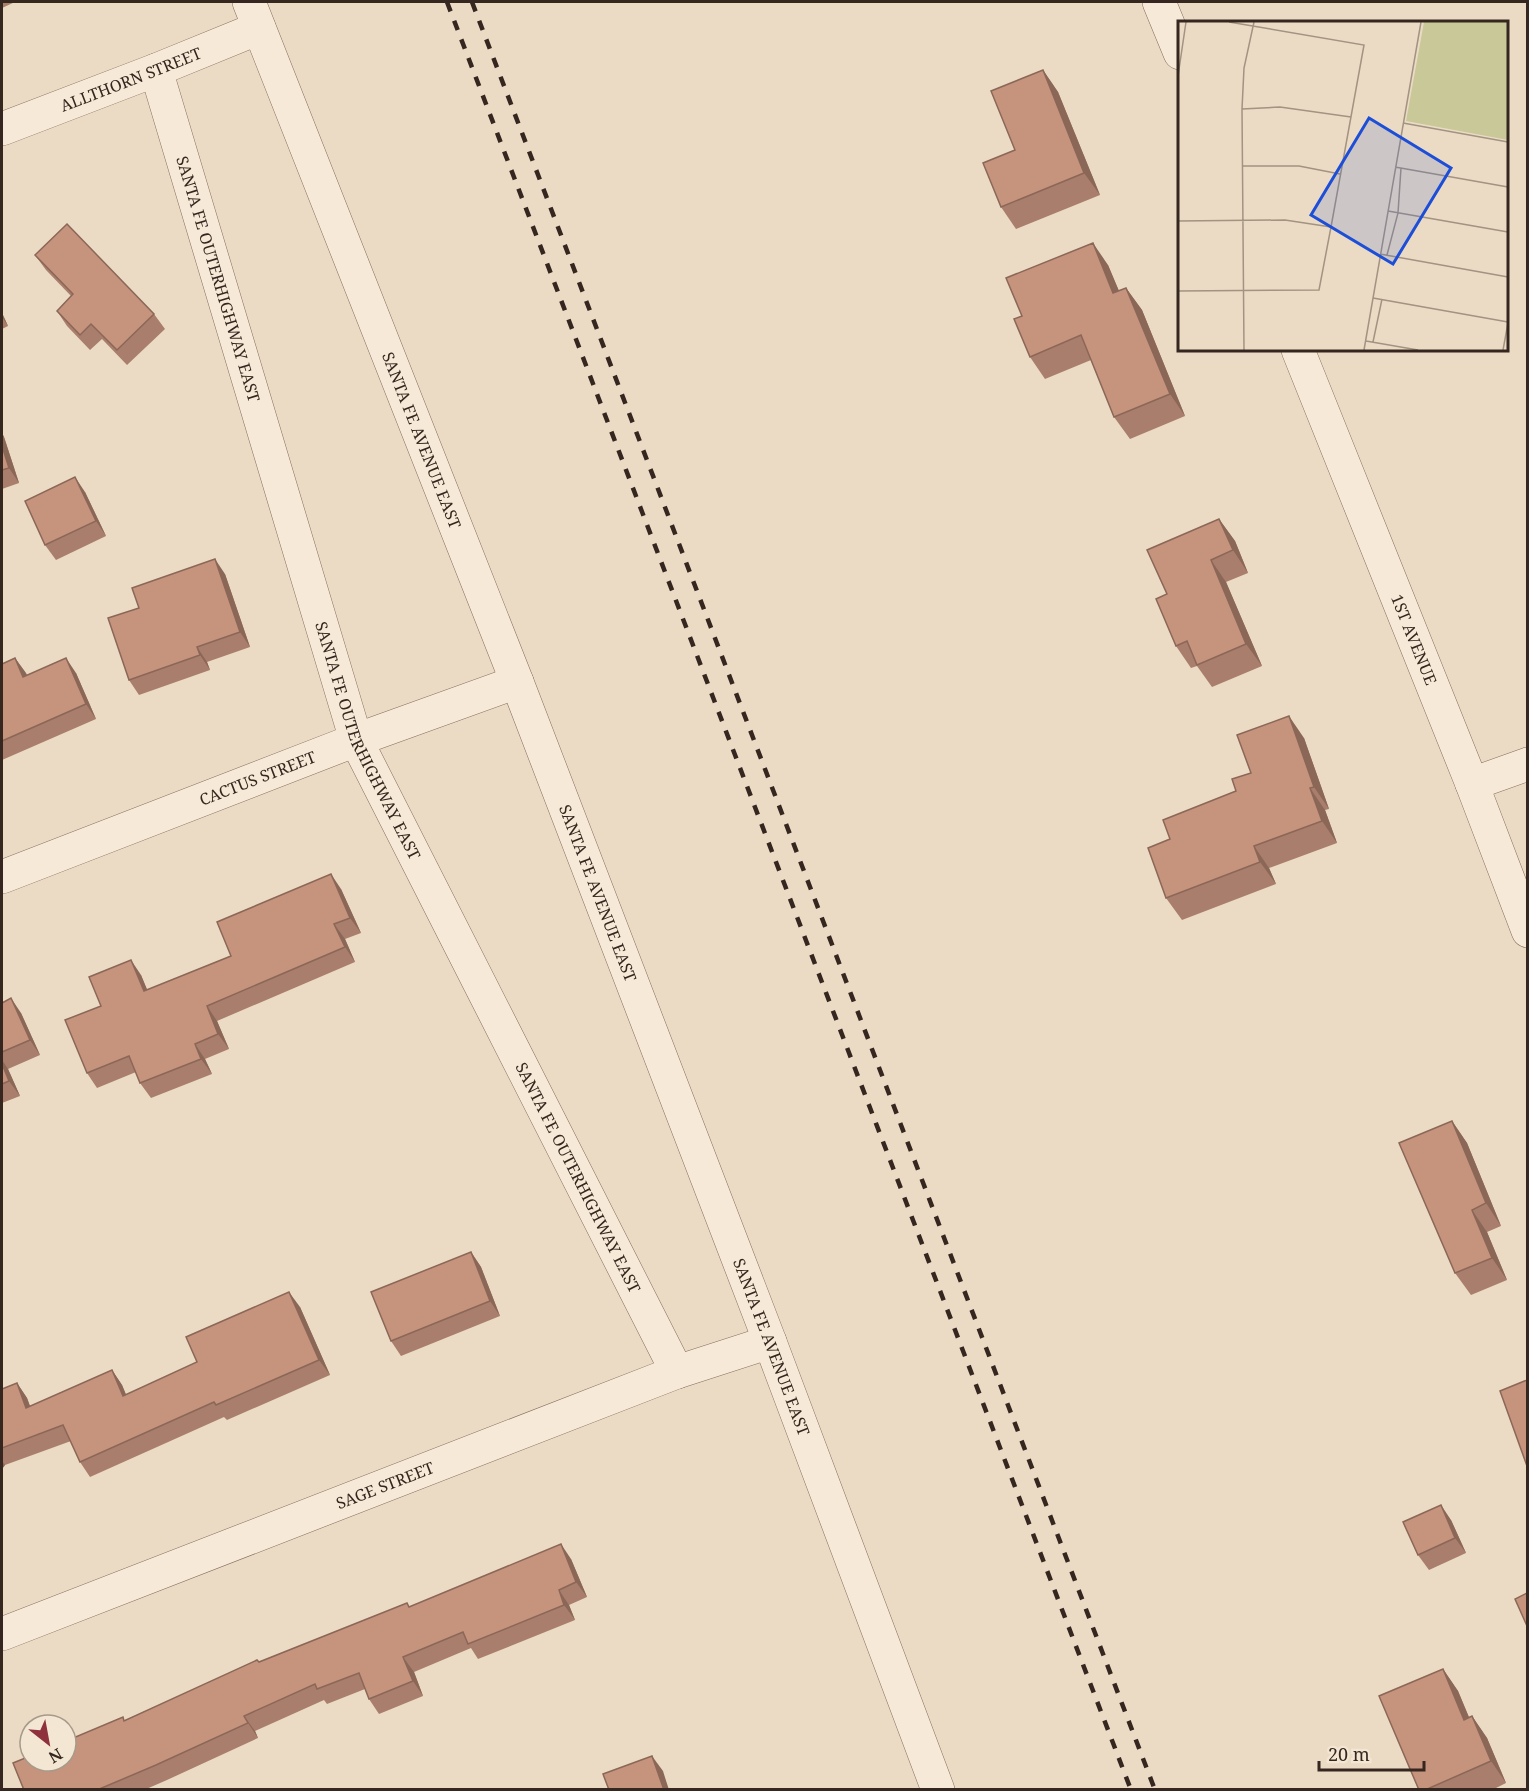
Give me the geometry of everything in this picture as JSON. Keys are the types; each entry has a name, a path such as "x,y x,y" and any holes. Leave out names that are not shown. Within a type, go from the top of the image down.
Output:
{"street":[{"path":"1159,2 1178,50"},
{"name":"ALLTHORN STREET","path":"2,129 156,70 254,15"},
{"name":"SANTA FE AVENUE EAST","path":"254,15 517,682 770,1342 938,1790"},
{"name":"SANTA FE OUTERHIGHWAY EAST","path":"156,70 356,740 676,1372"},
{"name":"1ST AVENUE","path":"1298,351 1472,784 1527,930"},
{"name":"CACTUS STREET","path":"2,877 356,740 517,682"},
{"path":"1472,784 1527,764"},
{"name":"SAGE STREET","path":"2,1634 676,1372 770,1342"}],"building":[{"path":"1043,70 1084,173 1001,207 983,163 1015,150 991,91"},
{"path":"67,224 154,314 117,350 91,324 80,335 57,311 73,294 35,255"},
{"path":"1093,243 1113,293 1126,288 1170,394 1114,417 1081,335 1030,357 1014,319 1022,316 1006,278"},
{"path":"2,446 9,468 2,470"},
{"path":"75,477 96,521 45,545 25,501"},
{"path":"1219,519 1233,550 1211,560 1246,644 1197,665 1187,641 1176,646 1156,599 1167,594 1147,550"},
{"path":"215,559 240,632 197,647 200,655 129,680 108,618 139,608 132,588"},
{"path":"15,658 23,677 66,658 86,704 2,741 2,664"},
{"path":"1289,716 1314,787 1310,788 1322,821 1254,846 1260,862 1166,898 1148,848 1170,839 1163,820 1236,791 1232,779 1251,773 1237,735"},
{"path":"331,874 350,918 334,924 345,947 207,1006 218,1034 195,1044 201,1059 140,1083 129,1056 87,1073 65,1020 101,1006 89,977 131,960 144,991 231,956 217,922"},
{"path":"11,998 30,1040 2,1052 2,1003"},
{"path":"2,1064 9,1081 2,1084"},
{"path":"1452,1121 1486,1203 1472,1210 1492,1258 1455,1273 1399,1143"},
{"path":"471,1252 490,1301 391,1341 371,1292"},
{"path":"289,1292 319,1360 216,1405 214,1402 80,1462 63,1425 2,1448 2,1389 17,1383 26,1408 112,1370 123,1396 197,1362 186,1337"},
{"path":"1527,1380 1527,1466 1500,1391"},
{"path":"1441,1505 1455,1538 1418,1555 1403,1522"},
{"path":"561,1544 576,1582 559,1590 564,1605 468,1644 463,1632 403,1657 413,1681 369,1699 359,1673 317,1689 315,1684 244,1716 248,1723 97,1790 24,1790 13,1763 18,1761 18,1773 78,1773 78,1736 123,1717 124,1721 257,1660 259,1662 407,1603 409,1607"},
{"path":"1527,1593 1527,1626 1515,1599"},
{"path":"1443,1669 1464,1720 1472,1716 1491,1761 1425,1790 1419,1790 1379,1696"},
{"path":"652,1756 664,1790 609,1790 603,1774"}],"railway":[{"path":"447,2 1131,1790"},
{"path":"472,2 1155,1790"}]}
